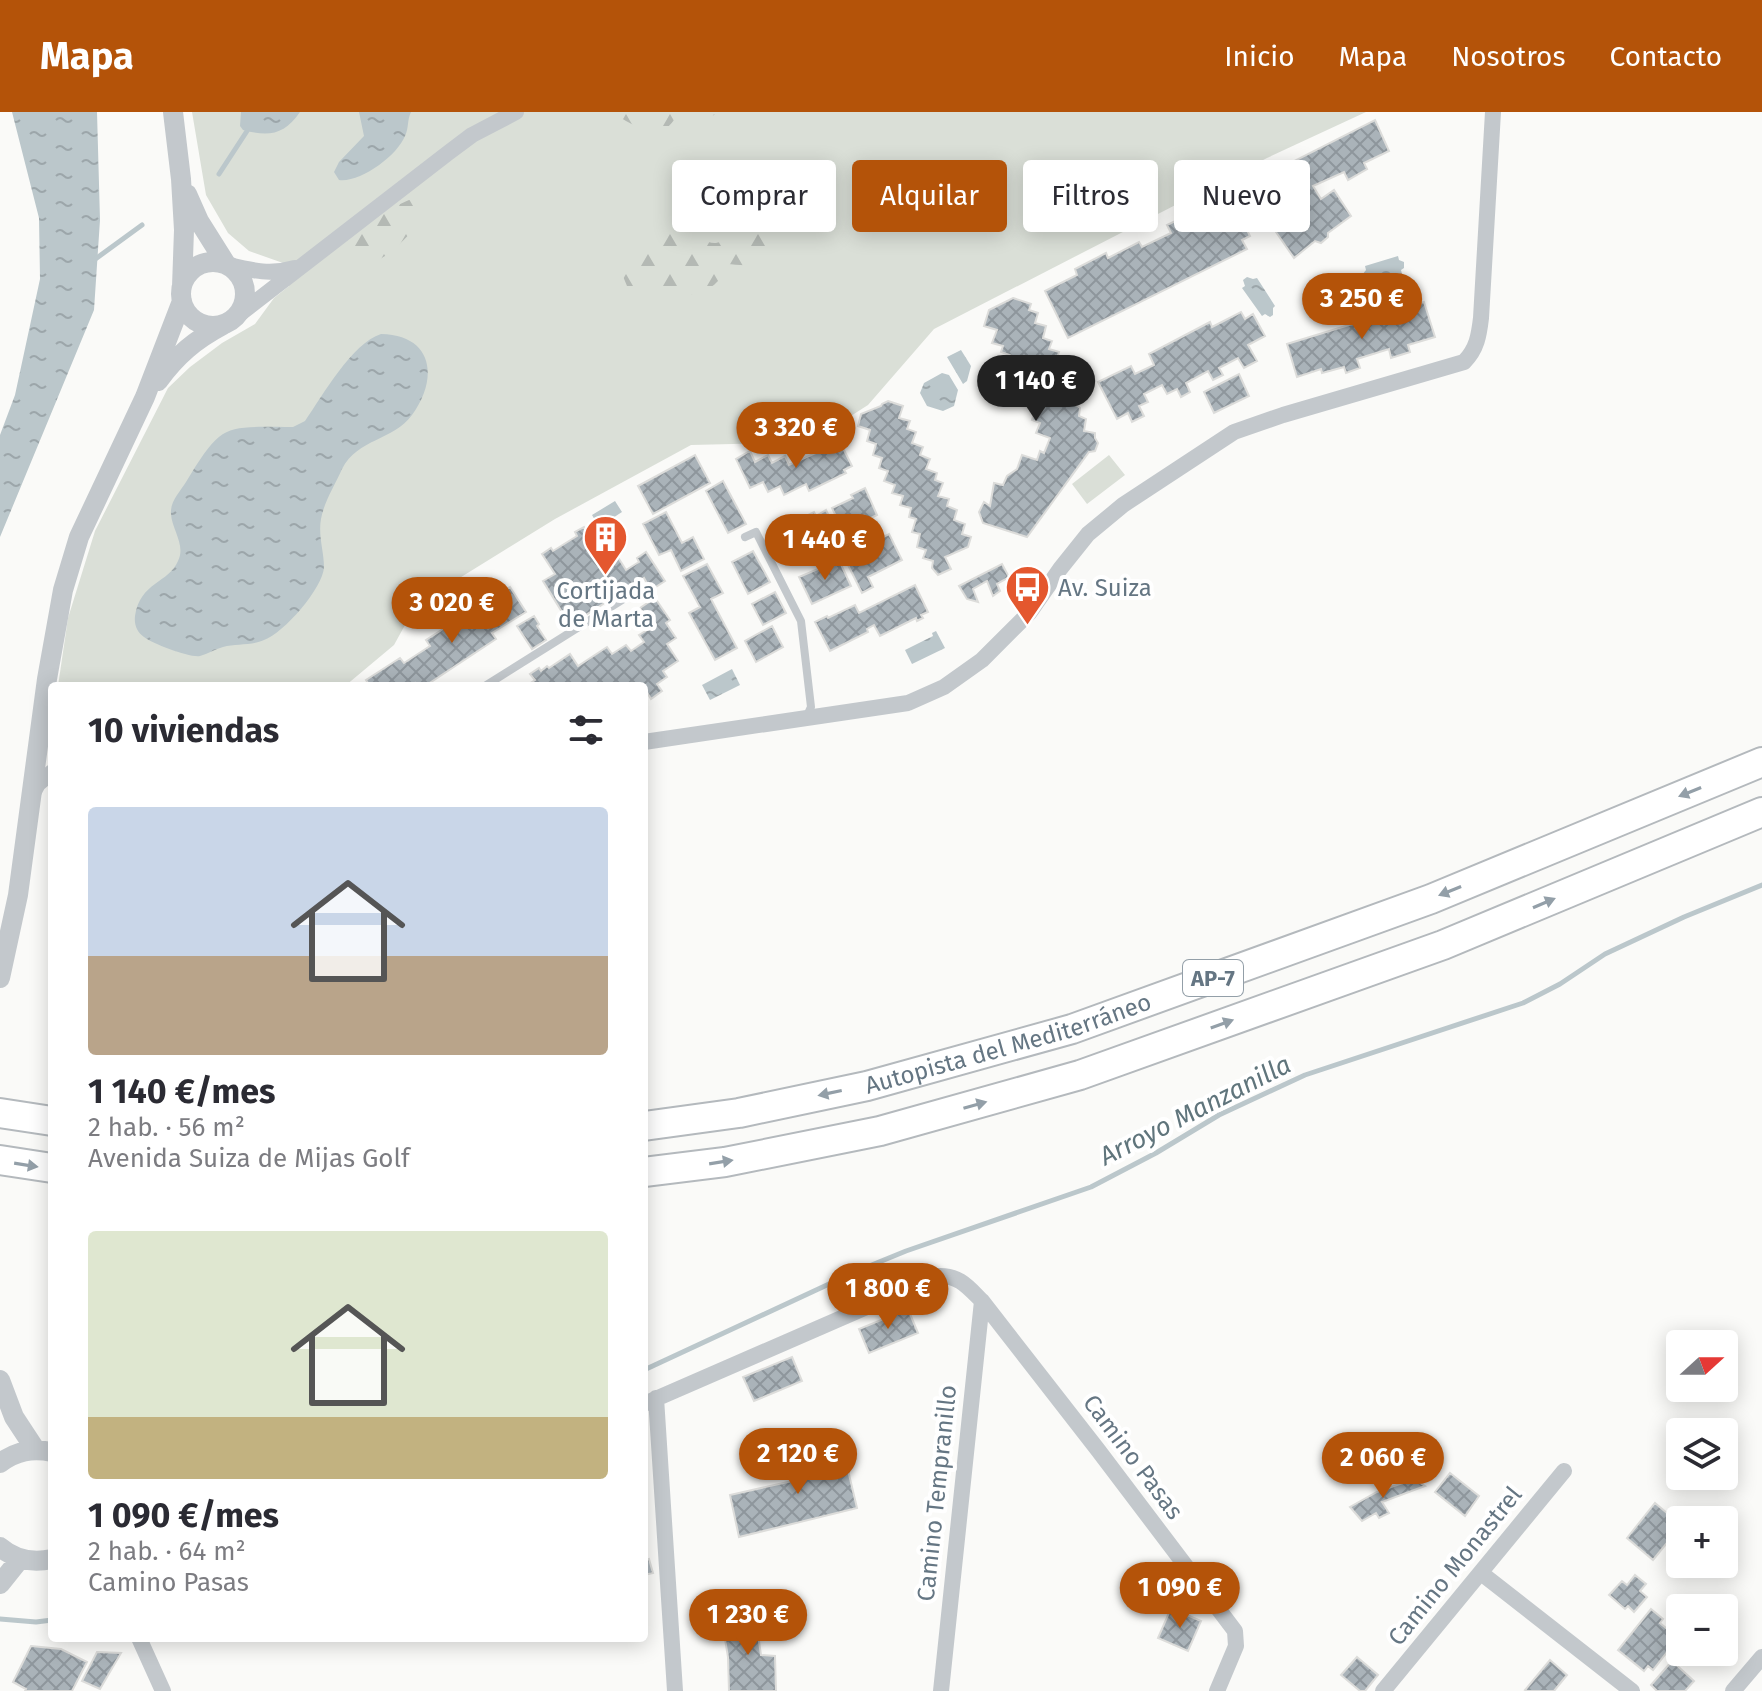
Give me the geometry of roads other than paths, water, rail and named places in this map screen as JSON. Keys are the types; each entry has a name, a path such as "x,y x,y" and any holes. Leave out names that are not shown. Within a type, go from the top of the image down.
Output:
{"highway":[{"name":"Autopista del Mediterráneo","path":"648,1125 739,1113 867,1086 1072,1029 1431,899 1762,762"},
{"name":"Autopista del Mediterráneo","path":"648,1172 725,1162 880,1131 1080,1075 1443,945 1762,812"},
{"path":"0,1113 48,1120"},
{"path":"0,1160 48,1167"}],"street":[{"path":"173,112 184,230 182,295 186,310 202,324 212,326 228,322 240,312 244,303 243,282 199,221 181,179"},
{"path":"145,397 196,340 228,322 472,135 516,112"},
{"path":"648,741 908,703 944,687 982,660 1030,612 1088,534 1123,505 1234,432 1464,362 1473,353 1481,318 1493,112"},
{"path":"0,978 18,895 42,714 63,590 79,537 145,397 182,295 184,280 190,271 209,262 279,273 304,265"},
{"path":"42,714 48,745"},
{"path":"31,797 38,784 48,775"},
{"path":"675,1691 650,1401 938,1276 950,1275 962,1280 982,1301"},
{"name":"Camino Tempranillo","path":"941,1691 982,1301"},
{"name":"Camino Pasas","path":"982,1301 1235,1631 1236,1646 1217,1691"},
{"path":"0,1380 14,1417 44,1451"},
{"path":"0,1463 21,1451 44,1451"},
{"name":"Camino Monastrel","path":"1383,1691 1564,1471"},
{"path":"0,1547 20,1559 48,1559"},
{"path":"0,1584 20,1559"},
{"path":"1481,1573 1632,1691"},
{"path":"141,1642 163,1691"},
{"path":"1733,1691 1762,1657"}],"lane":[{"path":"745,537 756,532 801,621 811,707 806,719"},
{"path":"491,682 641,588"}],"water":[{"path":"12,112 97,112 100,220 94,310 0,537 0,435 15,395 40,279 39,218"},
{"path":"241,112 300,112 282,130 261,133 243,130 240,126"},
{"path":"359,112 411,112 401,144 386,160 367,173 339,180 334,172 339,162 364,136"},
{"path":"1398,256 1404,262 1402,274 1370,282 1363,277 1365,266"},
{"path":"1247,277 1257,278 1275,306 1270,317 1262,316 1242,288 1245,286 1243,280"},
{"path":"381,334 398,336 421,350 428,373 426,387 421,401 404,424 357,451 342,469 321,519 322,576 301,609 282,629 264,640 223,647 200,656 172,650 144,637 135,622 138,605 148,589 174,568 180,555 171,514 172,505 209,448 218,438 239,428 293,427 305,421 349,359 370,339"},
{"path":"961,350 971,366 967,381 963,384 947,357"},
{"path":"942,373 949,375 958,390 954,406 943,411 927,406 920,393 924,383"},
{"path":"615,501 622,512 599,527 592,515"},
{"path":"450,591 459,605 427,625 419,612"},
{"path":"936,631 945,648 912,664 905,650 933,636 932,633"},
{"path":"732,669 740,685 710,700 702,685"}],"waterway":[{"path":"219,174 247,131"},
{"path":"94,260 142,225"},
{"name":"Arroyo Manzanilla","path":"648,1368 857,1271 1091,1187 1219,1115 1305,1075 1523,1003 1560,984 1605,954 1762,885"},
{"name":"Arroyo Manzanilla","path":"0,1619 48,1620"}],"place":[{"name":"Cortijada de Marta","path":"606,576"},
{"name":"Av. Suiza","path":"1027,627"}]}
